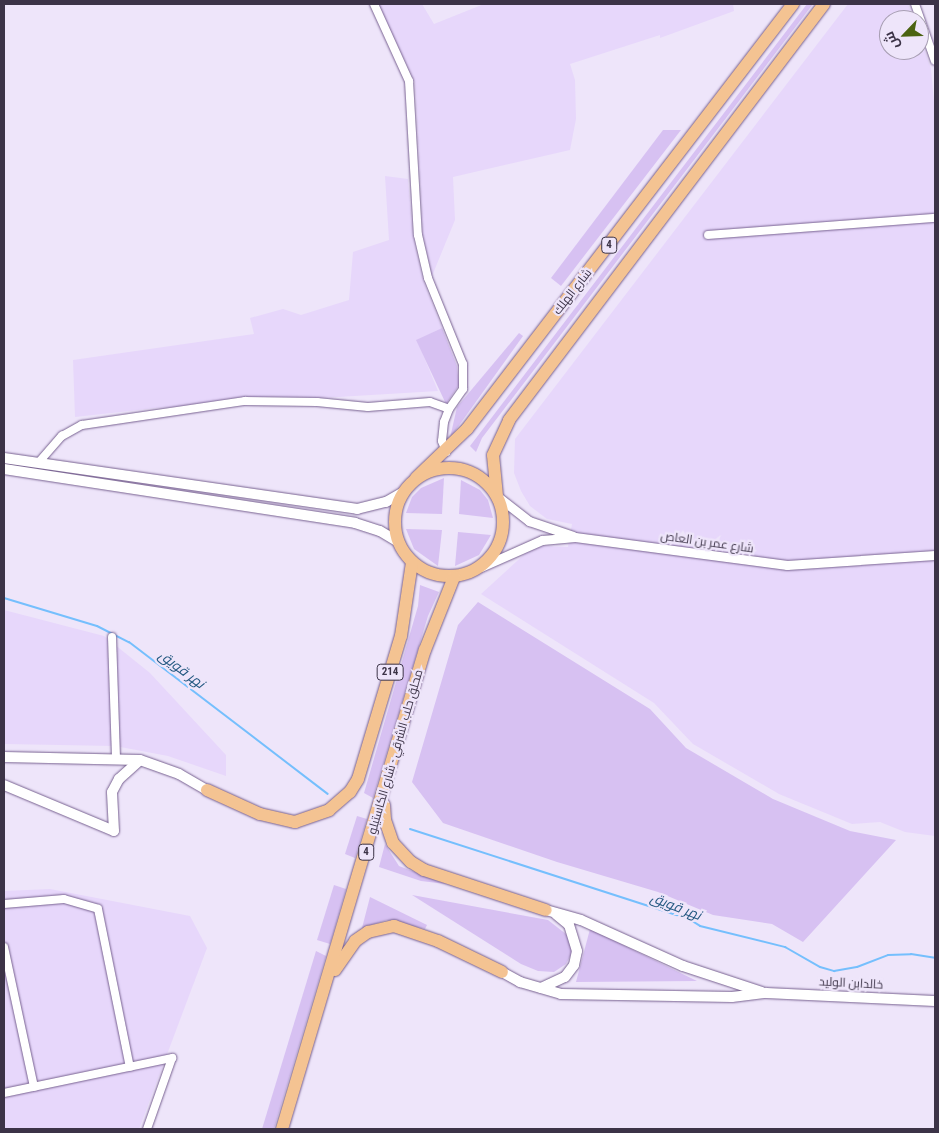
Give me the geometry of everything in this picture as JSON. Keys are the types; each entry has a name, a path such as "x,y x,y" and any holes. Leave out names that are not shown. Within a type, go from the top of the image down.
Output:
{"highway":[{"name":"شارع الهلك","path":"416,478 446,452 793,4"},
{"name":"شارع الهلك","path":"497,496 493,455 509,420 824,4"},
{"path":"451,468 469,472 485,481 497,496 504,526 500,542 481,567 454,577 427,573 412,562 398,542 394,516 403,492 416,478 433,470 451,468"},
{"name":"214","path":"207,790 260,814 295,822 329,810 358,779 400,636 412,562"},
{"name":"محلق حلب الشرقي - شارع الكاستيلو","path":"282,1129 428,642 454,577"},
{"path":"385,789 385,820 393,843 411,862 424,870 546,910"},
{"path":"328,980 355,941 368,932 394,926 438,941 502,972"}],"main road":[{"path":"4,458 358,509 386,502 403,492"},
{"path":"4,469 355,523 380,531 398,542"},
{"path":"4,757 140,760 179,774 207,790"},
{"path":"4,785 114,831 112,792 119,779 140,760"},
{"path":"540,988 566,976 577,952 569,925 546,910"},
{"path":"546,910 581,920 690,969 766,993"},
{"path":"502,972 540,988 583,996 732,997 766,993"},
{"name":"خالدابن الوليد","path":"766,993 935,1001"}],"street":[{"path":"374,4 408,82 418,235 428,278 463,364 463,389 448,409 442,441 446,452"},
{"path":"915,4 935,61"},
{"path":"708,235 935,218"},
{"path":"39,462 62,436 82,425 240,402 317,402 374,408 430,402 448,409"},
{"path":"497,496 529,521 575,537"},
{"name":"شارع عمر بن العاص","path":"481,567 542,540 575,537 787,565 935,555"},
{"path":"112,637 116,758"},
{"path":"4,904 64,899 98,908 130,1067"},
{"path":"4,947 8,986 34,1087"},
{"path":"4,1093 172,1058 147,1129"}],"shaded area":[{"path":"378,4 422,4 434,24 484,4 733,4 734,11 660,38 660,35 570,64 575,80 576,119 570,150 453,177 455,220 432,276 423,235 415,82"},
{"path":"807,4 813,4 482,438 476,452 470,446"},
{"path":"848,4 908,4 910,10 879,10 879,60 928,60 931,69 935,113 935,836 905,832 880,822 852,824 779,794 693,744 654,703 481,594 529,550 543,546 568,547 572,524 547,519 530,506 521,491 514,473 515,439"},
{"path":"663,130 681,130 561,286 551,278"},
{"path":"385,176 408,179 413,236 423,280 442,328 417,340 438,391 156,408 75,417 73,360 254,334 250,318 283,309 301,315 349,300 353,252 389,240"},
{"path":"442,328 457,366 459,385 446,404 416,340"},
{"path":"519,333 523,336 450,438 457,407"},
{"path":"444,478 442,514 406,513 412,497 421,488"},
{"path":"461,480 480,490 488,500 493,518 459,514"},
{"path":"406,529 442,530 438,566 414,549"},
{"path":"458,532 491,535 479,555 455,566"},
{"path":"420,585 439,592 428,616 373,798 364,793 418,606"},
{"path":"478,602 650,709 686,748 773,799 850,831 896,840 803,942 772,924 713,915 658,892 557,862 443,823 412,782 458,625"},
{"path":"4,610 104,636 150,673 226,755 226,776 168,756 115,746 4,744"},
{"path":"357,816 367,819 355,858 345,854"},
{"path":"385,844 399,866 446,884 421,881 379,867"},
{"path":"334,885 346,889 330,944 317,940"},
{"path":"50,889 190,916 207,948 139,1129 4,1129 4,891"},
{"path":"412,895 548,920 571,938 572,953 566,964 554,972 538,971 521,964"},
{"path":"370,897 427,925 425,929 387,920 362,928"},
{"path":"590,929 697,981 576,982"},
{"path":"316,951 326,956 274,1129 262,1129"}],"waterway":[{"name":"نهر قويق","path":"4,598 97,626 129,642 328,794"},
{"name":"نهر قويق","path":"410,829 689,919 700,926 785,947 820,967 834,971 857,967 888,955 911,954 935,958"}]}
